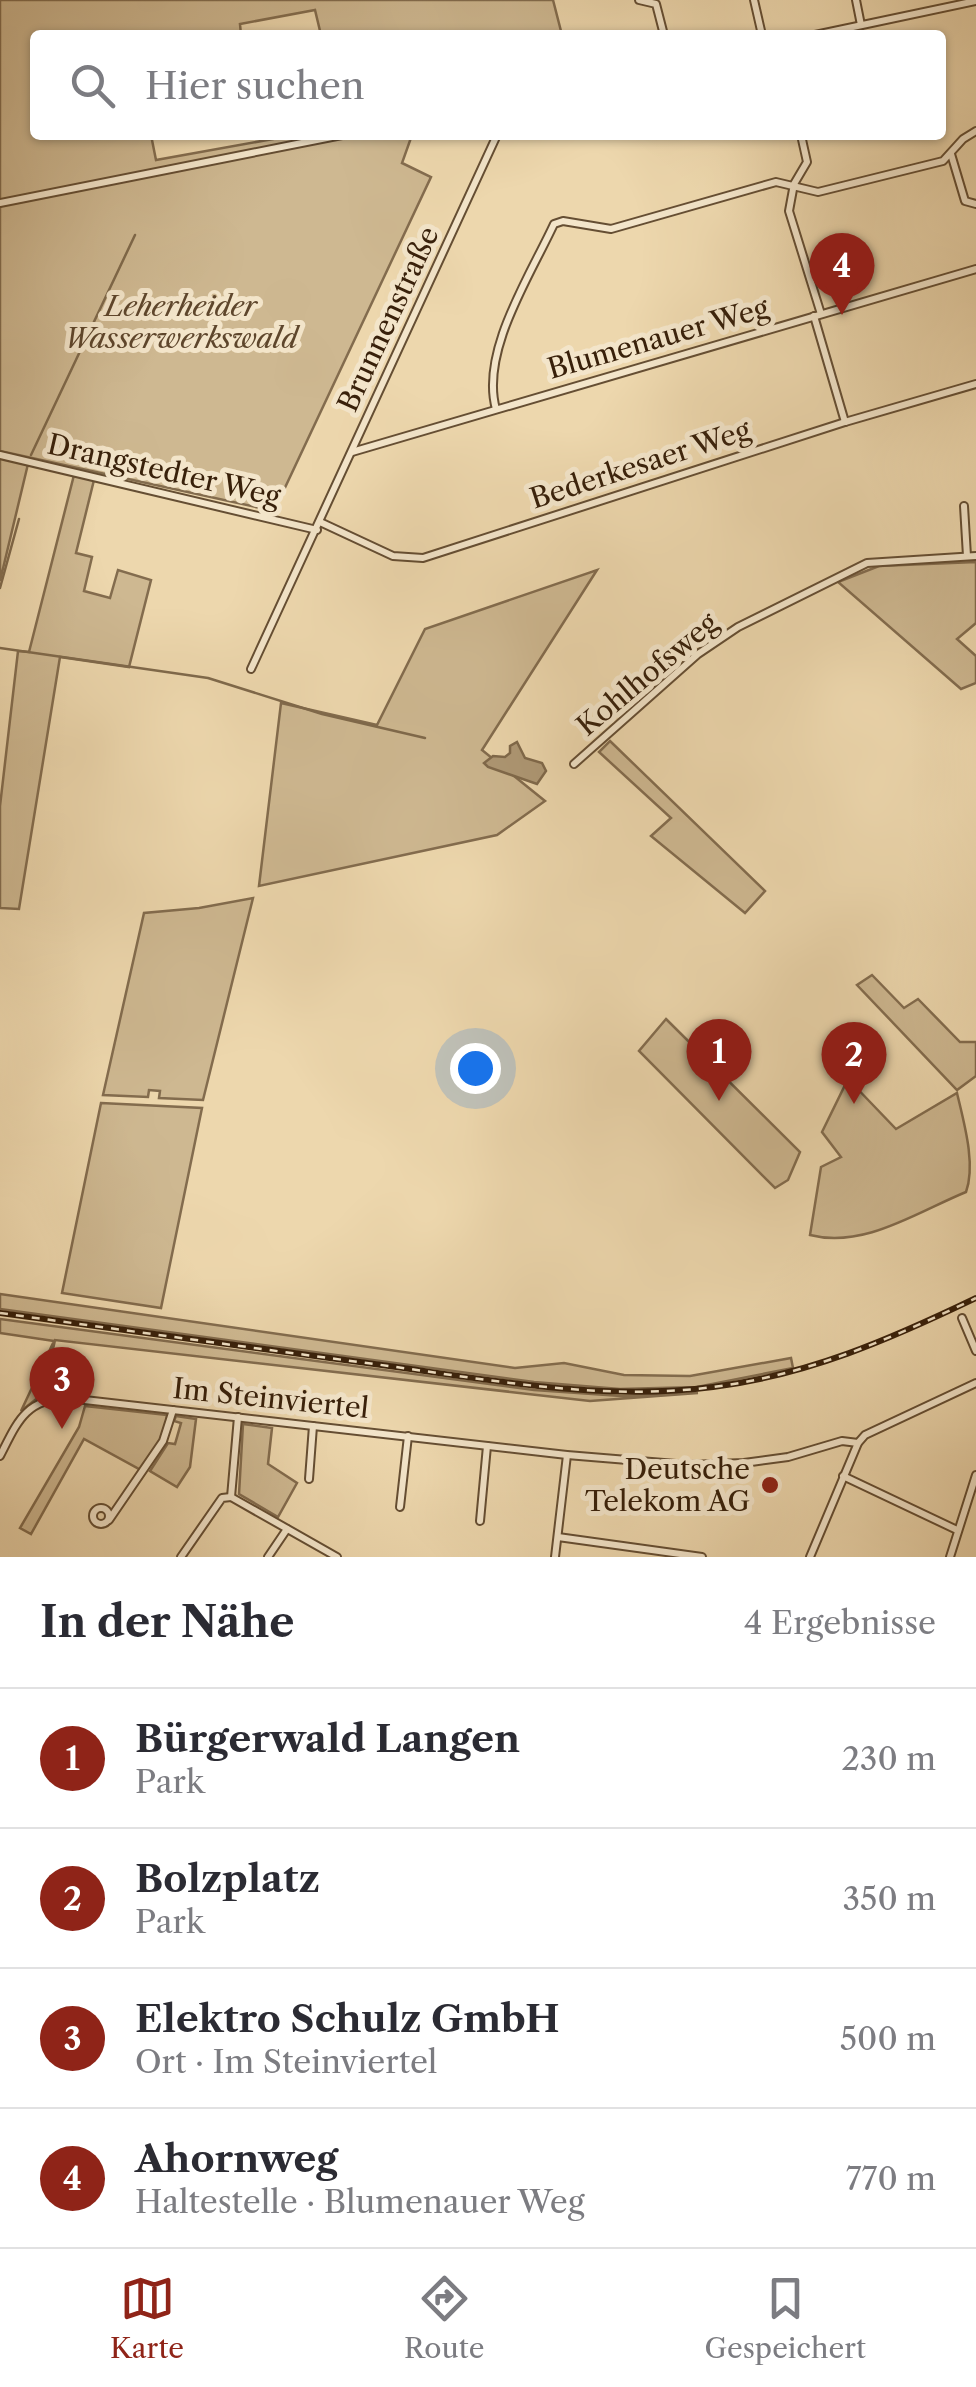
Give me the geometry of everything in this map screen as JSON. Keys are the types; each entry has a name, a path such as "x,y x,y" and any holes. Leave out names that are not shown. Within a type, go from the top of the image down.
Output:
{"street":[{"path":"640,0 656,4 663,30"},
{"path":"754,0 761,30"},
{"path":"856,0 861,25"},
{"path":"838,30 976,1"},
{"path":"496,410 491,392 496,355 554,224 564,221 611,229 776,182 818,192 943,160 976,131"},
{"path":"0,203 317,140"},
{"name":"Brunnenstraße","path":"251,669 495,140"},
{"path":"802,140 806,162 794,184 789,211 845,422"},
{"path":"951,154 965,201 976,204"},
{"name":"Blumenauer Weg","path":"352,452 976,268"},
{"name":"Bederkesaer Weg","path":"318,526 394,556 423,558 845,422 976,384"},
{"name":"Drangstedter Weg","path":"0,455 318,526"},
{"path":"964,506 972,556"},
{"name":"Kohlhofsweg","path":"574,764 698,654 738,626 868,563 972,556"},
{"path":"962,1318 976,1351"},
{"path":"810,1557 858,1443 865,1435 976,1383"},
{"name":"Im Steinviertel","path":"0,1456 16,1425 31,1407 52,1398 688,1465 744,1463 788,1457 842,1440 858,1443"},
{"path":"109,1520 164,1441 172,1410"},
{"path":"231,1497 238,1417"},
{"path":"309,1479 313,1426"},
{"path":"400,1507 408,1436"},
{"path":"480,1521 487,1446"},
{"path":"556,1557 566,1454"},
{"path":"950,1557 976,1474"},
{"path":"844,1476 957,1530"},
{"path":"181,1557 222,1498 231,1497 338,1557"},
{"path":"268,1557 288,1529"},
{"path":"558,1537 702,1557"}],"green space":[{"name":"Leherheider Wasserwerkswald","path":"0,0 553,0 561,30 320,30 315,10 240,24 241,30 30,30 30,140 152,140 156,160 267,140 410,140 402,163 431,177 274,511 0,451"},
{"path":"0,457 28,464 0,581"},
{"path":"74,475 94,480 76,553 92,557 84,591 110,598 118,570 151,580 129,667 60,657 19,909 0,908 0,806 18,651 29,652"},
{"path":"976,562 976,623 957,639 976,656 976,683 961,689 838,582 879,566"},
{"path":"597,570 482,750 545,801 497,835 259,886 281,703 377,725 425,629"},
{"path":"610,741 765,891 745,913 651,836 671,818 599,752"},
{"path":"253,898 203,1100 159,1098 160,1091 149,1090 148,1097 103,1095 144,913"},
{"path":"872,975 904,1008 918,999 960,1042 976,1042 976,1076 957,1090 857,985"},
{"path":"666,1019 800,1152 788,1180 775,1188 639,1051"},
{"path":"848,1079 896,1129 957,1093 969,1156 966,1192 870,1233 830,1238 810,1235 821,1167 841,1157 822,1132"},
{"path":"101,1103 202,1108 161,1308 62,1293"},
{"path":"0,1294 515,1368 564,1363 624,1375 690,1376 791,1358 793,1368 697,1387 620,1389 534,1382 0,1309"},
{"path":"0,1319 534,1390 621,1396 698,1393 590,1401 55,1340 45,1386 52,1394 39,1397 21,1411 54,1341 0,1333"},
{"path":"85,1406 167,1415 166,1423 141,1470 84,1439 31,1534 20,1528 79,1427"},
{"path":"176,1416 196,1419 190,1467 177,1487 150,1471 168,1443 175,1444 181,1423 174,1421"},
{"path":"243,1424 272,1428 268,1464 297,1483 278,1517 239,1494"}],"shaded area":[{"path":"517,742 525,758 542,763 546,771 537,784 484,763 493,756 505,757"}],"waterway":[{"path":"31,455 135,235"},
{"path":"0,588 19,519"},
{"path":"0,648 208,678 322,714 425,738"}],"railway":[{"path":"0,1313 510,1383 632,1392 713,1387 782,1374 880,1341 976,1298"}],"place":[{"name":"Ahornweg","path":"842,315"},
{"name":"Bürgerwald Langen","path":"719,1101"},
{"name":"Bolzplatz","path":"854,1104"},
{"name":"Elektro Schulz GmbH","path":"62,1429"},
{"name":"Deutsche Telekom AG","path":"770,1485"}]}
